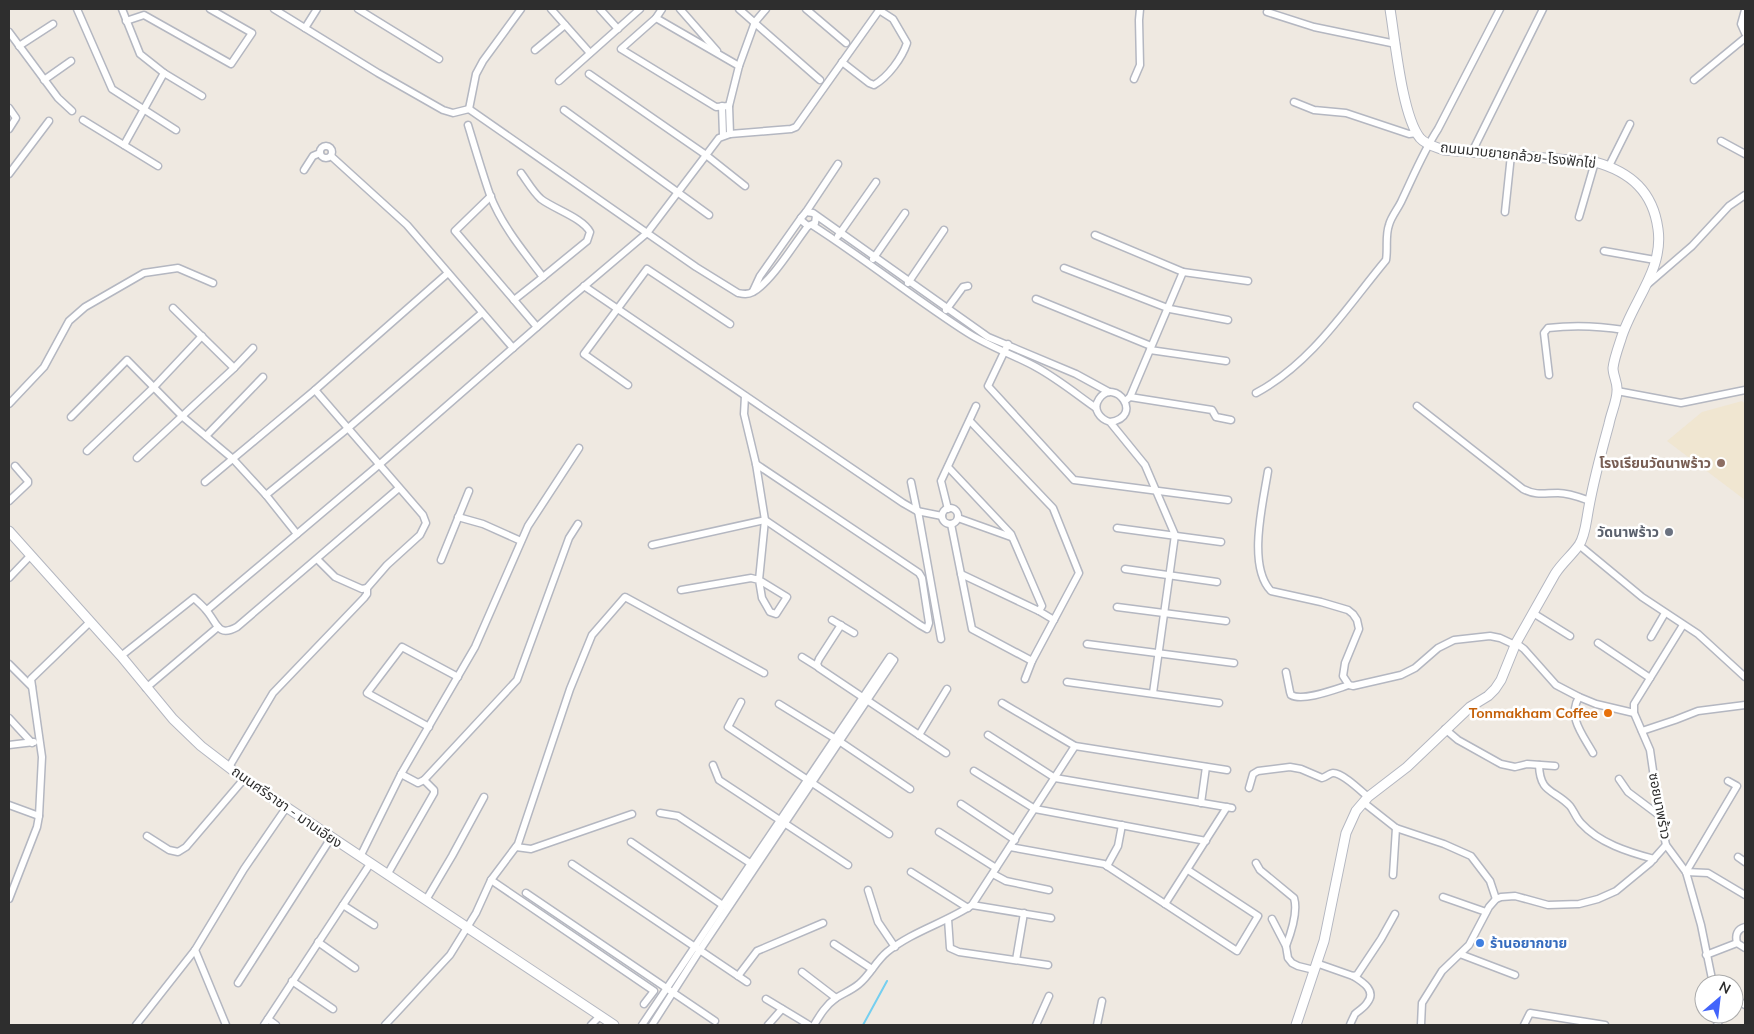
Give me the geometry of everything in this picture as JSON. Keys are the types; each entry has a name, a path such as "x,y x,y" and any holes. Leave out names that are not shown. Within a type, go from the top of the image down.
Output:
{"street":[{"path":"77,9 112,89 176,130"},
{"path":"122,9 140,54 164,73 202,96"},
{"path":"126,21 144,15 230,64 252,33 210,9"},
{"path":"274,9 378,73 443,110 453,113 470,109 696,267 738,293 753,292 767,281 810,225 815,223 816,216"},
{"path":"304,28 317,9"},
{"path":"358,9 439,59"},
{"path":"470,109 476,74 483,61 521,9"},
{"path":"551,9 590,54"},
{"path":"600,9 618,29"},
{"path":"559,81 640,9"},
{"path":"662,9 656,18 620,49 716,107 726,106"},
{"path":"680,9 721,56"},
{"path":"739,9 820,80"},
{"path":"726,134 726,106 755,22 766,9"},
{"path":"806,9 846,43"},
{"path":"1134,79 1140,65 1140,9"},
{"path":"1294,102 1314,110 1346,112 1409,134 1417,133 1401,82 1390,9"},
{"path":"1256,393 1305,358 1386,260 1390,220 1398,208 1428,144 1438,129 1500,9"},
{"path":"1472,152 1543,9"},
{"path":"207,610 380,464 647,233 719,138 726,134 796,127 842,62 879,10 893,19 907,43 899,59 886,76 874,85 842,62"},
{"path":"1745,10 1741,24 1745,32"},
{"path":"1267,12 1314,27 1396,44"},
{"path":"656,18 739,66"},
{"path":"19,46 53,24"},
{"path":"535,50 565,24"},
{"path":"9,32 58,98 72,110"},
{"path":"1694,80 1745,38"},
{"path":"44,80 71,61"},
{"path":"124,145 164,73"},
{"path":"589,74 706,155 745,186"},
{"path":"9,108 16,118 9,129"},
{"path":"564,110 709,215"},
{"path":"82,120 158,166"},
{"path":"9,174 49,121"},
{"path":"1609,166 1630,124"},
{"path":"468,125 491,196 500,216 519,246 543,277"},
{"name":"ถนนมาบยายกล้วย-โรงฟักไข่","path":"1417,133 1428,144 1444,150 1595,162 1609,166 1634,180 1642,188 1651,202 1658,231 1648,284 1624,330 1613,368 1617,390"},
{"path":"1721,141 1745,154"},
{"path":"304,170 310,159 320,153 322,148 328,146 332,150 331,156 406,225 513,348"},
{"path":"1505,212 1511,155"},
{"path":"1579,217 1595,162"},
{"path":"753,292 760,276 838,164"},
{"path":"514,300 587,241 590,232 588,228 577,220 540,198 520,174"},
{"path":"835,240 876,182"},
{"path":"1648,284 1692,246 1730,206 1745,195"},
{"path":"491,196 455,231 537,327"},
{"path":"804,215 813,212 816,216 988,337 1076,374 1109,392 1116,393 1127,399 1212,410 1216,418 1231,420"},
{"path":"870,263 905,213"},
{"path":"804,215 802,221 870,263 969,334 1004,353 1036,367 1096,408"},
{"path":"905,288 944,230"},
{"path":"1095,235 1182,272 1248,281"},
{"path":"1604,251 1654,260"},
{"path":"9,404 44,368 69,321 85,307 144,273 178,268 213,283"},
{"path":"1064,268 1167,309 1228,320"},
{"path":"628,385 584,354 647,269 730,324"},
{"path":"1109,392 1102,395 1097,401 1096,408 1098,415 1103,420 1117,421 1123,417 1127,399 1151,348 1182,272"},
{"path":"205,482 315,390 448,273"},
{"path":"584,286 903,503 918,511 942,516"},
{"path":"942,315 963,287 968,286"},
{"path":"1036,300 1151,348 1226,361"},
{"path":"173,308 234,368"},
{"path":"266,495 482,312"},
{"path":"1549,375 1544,333 1548,328 1597,327 1624,330"},
{"path":"87,451 154,387 202,336"},
{"path":"1008,344 988,386 1074,480 1228,500"},
{"path":"137,458 183,417 253,348"},
{"path":"71,417 127,360 183,417 233,459 266,495 297,534"},
{"path":"206,436 264,377"},
{"path":"229,767 273,693 364,598 367,594 367,588 387,565 420,535 426,523 423,515 315,390"},
{"path":"1296,1025 1324,941 1346,833 1353,816 1366,799 1407,767 1445,729 1470,707 1495,689 1501,680 1515,644 1532,613 1562,564 1579,545 1585,528 1617,390 1681,404 1745,390"},
{"path":"681,590 752,578 759,580 787,597 776,614 770,612 762,598 759,580 765,520 756,464 744,414 745,396"},
{"path":"948,508 941,481 976,406"},
{"path":"1417,406 1523,489 1533,494 1559,493 1590,500"},
{"path":"970,421 1053,508 1079,573 1032,661 1025,679"},
{"path":"1110,422 1145,465 1175,535 1152,693"},
{"path":"360,857 401,774 475,647 528,526 579,448"},
{"path":"652,545 765,520 927,629 929,623 922,578 919,573 756,464"},
{"path":"9,501 28,483 14,466"},
{"path":"948,467 1012,537 1042,606 1040,611"},
{"path":"1268,471 1258,542 1260,570 1267,587 1271,591 1321,602 1348,610 1353,614 1359,629 1345,663 1343,676 1349,685"},
{"path":"911,482 941,639"},
{"path":"121,656 194,598 207,610 218,627 223,631 230,631 237,627 399,488"},
{"path":"441,560 469,491"},
{"path":"942,516 948,508"},
{"path":"942,516 945,522 955,523 958,518 957,511 948,508"},
{"path":"458,517 483,524 521,541"},
{"path":"958,518 1012,537"},
{"path":"401,774 418,783 424,780 517,680 569,538 578,524"},
{"path":"951,524 972,629 1032,661"},
{"path":"1117,528 1221,542"},
{"name":"ถนนศรีราชา - มาบเอียง","path":"9,532 121,656 173,719 201,746 286,808 614,1025"},
{"path":"1579,545 1642,597 1698,634 1745,677"},
{"path":"9,578 30,556"},
{"path":"317,558 335,577 362,589 367,588"},
{"path":"1125,569 1217,582"},
{"path":"961,574 1040,611 1054,620"},
{"path":"384,1025 450,955 476,913 491,880 516,847 570,689 592,636 625,597 764,673"},
{"path":"1117,607 1226,621"},
{"path":"1532,613 1570,636"},
{"path":"1651,637 1665,613"},
{"path":"832,620 854,633"},
{"path":"9,899 37,827 39,816 42,757 31,680 90,622"},
{"path":"1286,672 1291,695 1297,698 1316,695 1349,685 1353,686 1401,675 1415,668 1438,648 1454,640 1490,636 1500,638 1524,649 1556,685 1579,697 1634,714 1634,704 1683,625"},
{"path":"819,668 817,664 819,660 841,626"},
{"path":"146,688 218,627"},
{"path":"1598,643 1650,678"},
{"path":"1087,644 1234,663"},
{"path":"429,727 366,693 402,647 458,677"},
{"path":"802,657 946,753"},
{"path":"642,1025 697,948 865,699 894,660 890,658 865,699"},
{"path":"9,664 32,687"},
{"path":"1067,682 1218,703"},
{"path":"919,735 947,689"},
{"path":"1579,697 1573,713 1579,729 1594,753"},
{"path":"741,702 728,727 889,834"},
{"path":"1002,703 1075,746 1226,770"},
{"path":"779,704 910,789"},
{"path":"1642,731 1698,711 1745,705"},
{"name":"ซอยนาพร้าว","path":"1634,714 1650,750 1666,845 1686,872"},
{"path":"9,718 32,743"},
{"path":"1445,729 1458,740 1502,764 1514,767 1527,764 1556,766"},
{"path":"988,734 1054,778 1230,808 1165,904"},
{"path":"9,745 40,742"},
{"path":"814,1025 822,1012 836,998 850,991 862,981 886,953 913,935 970,907 1075,746"},
{"path":"713,765 720,780 848,866"},
{"path":"1539,765 1540,779 1543,785 1570,807 1581,823 1600,839 1637,855 1654,859"},
{"path":"1201,803 1206,767"},
{"path":"1249,788 1253,774 1258,771 1290,767 1301,769 1322,778 1332,773 1336,774 1350,782 1396,828 1444,844 1471,856 1490,880 1496,899"},
{"path":"974,771 1035,809 1206,841"},
{"path":"147,836 170,850 178,852 186,847 244,779"},
{"path":"1619,779 1628,792 1660,816"},
{"path":"387,875 434,793 434,790 424,780"},
{"path":"1711,974 1701,925 1686,872 1737,786 1728,781"},
{"path":"426,900 484,796"},
{"path":"961,804 1015,840"},
{"path":"9,805 39,816"},
{"path":"136,1025 195,950 244,869 286,808"},
{"path":"660,813 678,816 753,865"},
{"path":"516,847 532,849 632,814"},
{"path":"1106,866 1118,846 1122,825"},
{"path":"1393,875 1396,828"},
{"path":"939,832 995,871 1006,881 1049,890"},
{"path":"238,983 332,838"},
{"path":"631,842 725,907"},
{"path":"1421,1025 1422,1003 1442,971 1468,945 1486,912 1496,899 1515,896 1548,905 1579,904 1598,899 1616,890 1654,859 1666,845"},
{"path":"1010,846 1106,866 1237,951 1258,916 1188,870"},
{"path":"1738,857 1745,862"},
{"path":"1256,863 1260,870 1294,898 1295,904 1290,938 1286,946"},
{"path":"276,1025 266,1022 370,864"},
{"path":"572,864 747,982"},
{"path":"911,872 970,907 1051,918"},
{"path":"1686,872 1708,873 1745,895"},
{"path":"491,880 654,990 644,1004"},
{"path":"868,890 878,922 895,947"},
{"path":"526,893 714,1021"},
{"path":"1443,897 1486,912"},
{"path":"342,905 374,926"},
{"path":"1016,960 1024,913"},
{"path":"1353,976 1360,973 1395,914"},
{"path":"948,919 950,948 959,952 1048,965"},
{"path":"1272,919 1286,946 1288,958 1292,963 1353,976 1361,980 1369,988 1371,997 1368,1003 1356,1014 1350,1025"},
{"path":"738,976 757,951 823,923"},
{"path":"1737,943 1737,933 1745,927"},
{"path":"318,942 355,968"},
{"path":"1706,955 1737,943"},
{"path":"1737,943 1745,948"},
{"path":"834,944 872,969"},
{"path":"652,1025 697,948"},
{"path":"195,950 226,1025"},
{"path":"1460,954 1515,974"},
{"path":"802,972 836,998"},
{"path":"292,981 333,1009"},
{"path":"1036,1025 1049,996"},
{"path":"766,999 809,1025"},
{"path":"1097,1025 1102,1001"},
{"path":"768,1025 782,1009"},
{"path":"1524,1025 1530,1013 1605,1025"},
{"path":"591,1025 600,1016"},
{"path":"1565,1025 1573,1020"}],"shaded area":[{"name":"โรงเรียนวัดนาพร้าว","path":"1742,401 1745,404 1745,500 1667,441 1702,412"}],"waterway":[{"path":"863,1025 887,981"}],"place":[{"name":"โรงเรียนวัดนาพร้าว","path":"1721,463"},
{"name":"วัดนาพร้าว","path":"1669,532"},
{"name":"Tonmakham Coffee","path":"1608,713"},
{"name":"ร้านอยากขาย","path":"1480,943"}]}
